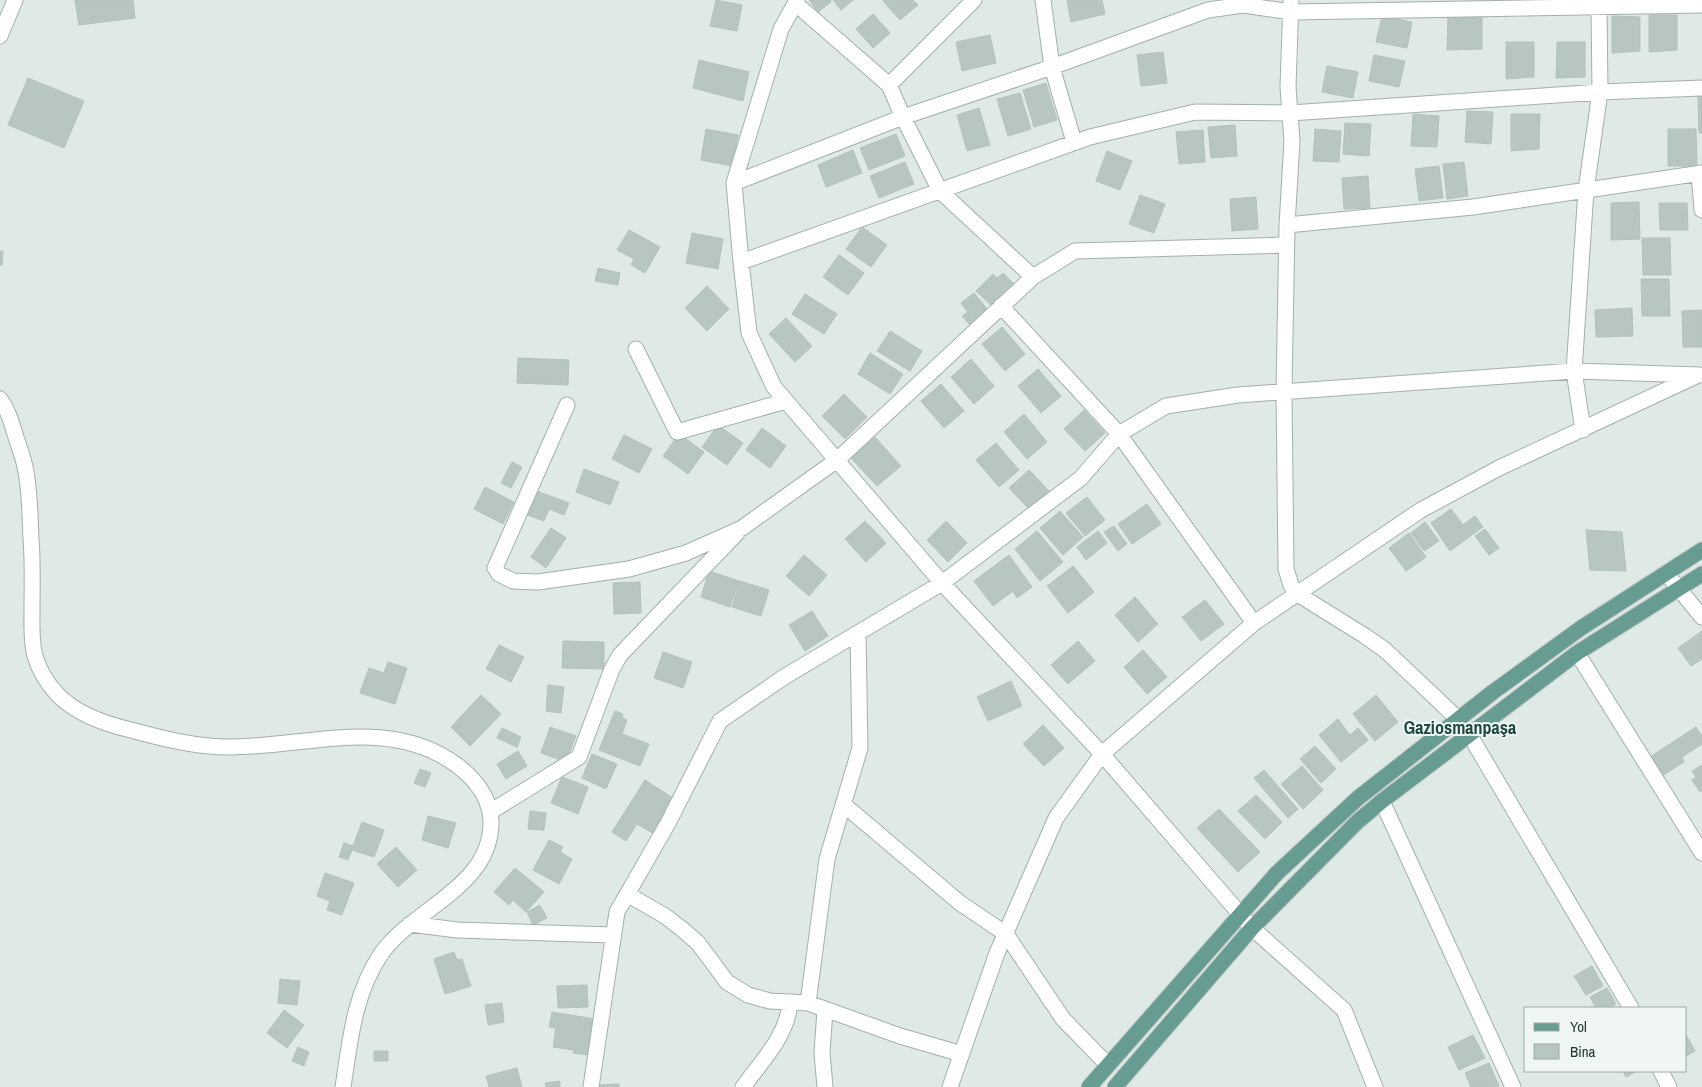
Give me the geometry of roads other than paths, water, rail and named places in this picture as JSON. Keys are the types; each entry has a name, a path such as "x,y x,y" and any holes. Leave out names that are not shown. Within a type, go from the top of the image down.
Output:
{"main road":[{"path":"1090,1087 1277,873 1358,798 1458,719 1581,628 1702,550"},
{"path":"1115,1087 1252,928 1357,822 1469,734 1577,653 1702,574"}],"street":[{"path":"0,36 14,0"},
{"path":"889,85 974,0"},
{"path":"1043,0 1052,67 1074,142"},
{"path":"1033,277 940,191 889,85 796,2 781,29 734,183 749,333 774,387 942,584 1102,754 1252,928 1344,1010 1375,1087"},
{"path":"734,183 903,117 1052,67 1208,10 1243,4 1291,6 1599,7 1702,5"},
{"path":"1291,6 1288,87 1292,140 1286,245 1284,391 1286,569 1291,585 1296,593 1385,650 1458,719"},
{"path":"1583,430 1574,371 1586,190 1600,92 1599,7"},
{"path":"741,262 1090,136 1195,112 1290,113 1600,92 1702,88"},
{"path":"1287,225 1472,207 1700,173 1702,210"},
{"path":"490,812 579,757 612,669 620,656 742,528 836,460 1033,277 1075,251 1286,245"},
{"path":"1002,306 1119,434 1254,623"},
{"path":"636,349 677,432 786,401"},
{"path":"591,1087 616,912 668,823 720,721 784,677 942,584 1082,478 1119,434 1166,406 1238,395 1574,371 1700,374"},
{"path":"950,1087 997,953 1056,818 1102,754 1254,623 1421,510 1499,468 1700,374"},
{"path":"0,399 8,410 26,473 32,540 32,624 35,655 48,683 67,703 115,726 180,742 207,746 232,747 371,736 392,738 415,744 452,762 468,773 487,799 491,824 489,839 484,854 475,868 464,881 410,924 392,941 382,952 366,982 352,1026 343,1087"},
{"path":"567,405 495,568 499,574 513,581 538,582 629,569 686,553 742,528"},
{"path":"0,417 15,434"},
{"path":"1666,573 1702,618"},
{"path":"808,1003 827,859 860,748 858,633"},
{"path":"1577,653 1702,853"},
{"path":"1469,734 1630,1007"},
{"path":"1382,801 1513,1087"},
{"path":"844,804 960,903 1006,934 1064,1019 1108,1065"},
{"path":"627,894 665,916 682,929 698,943 727,982 737,989 758,999 808,1003 915,1041 962,1054"},
{"path":"410,924 457,930 612,935"},
{"path":"743,1087 784,1028 790,1002"},
{"path":"825,1010 822,1053 825,1087"},
{"path":"1662,1072 1669,1087"}],"district":[{"name":"Gaziosmanpaşa","path":"1460,727"}]}
